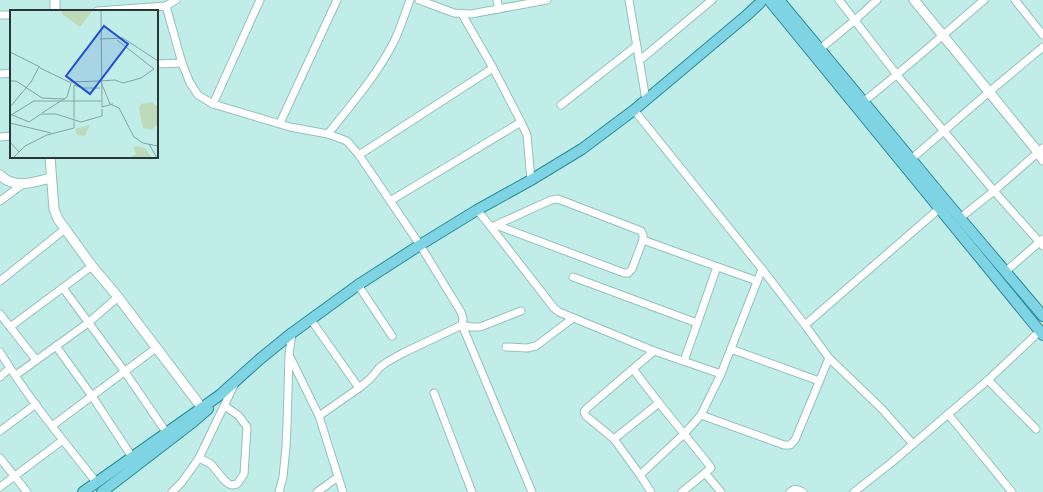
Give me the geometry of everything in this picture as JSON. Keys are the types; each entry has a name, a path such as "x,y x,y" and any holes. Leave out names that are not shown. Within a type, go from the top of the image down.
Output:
{"main road":[{"path":"914,0 1041,154"},
{"path":"768,1 820,49 863,102 940,208 1040,334"},
{"path":"102,492 193,422 203,410 237,379 292,333 358,286 420,245 582,149 634,110 747,15 768,1"},
{"path":"768,1 908,163 960,218 1043,316"},
{"path":"50,158 54,209 58,219 92,266 118,297 203,410"},
{"path":"0,175 9,183 23,184 52,178"},
{"path":"83,492 166,432 203,410"}],"street":[{"path":"111,10 166,6 176,0"},
{"path":"213,104 260,0"},
{"path":"280,123 338,0"},
{"path":"328,134 367,84 390,49 410,0"},
{"path":"419,0 438,3 454,13 462,14 471,14 547,0"},
{"path":"497,0 499,9"},
{"path":"629,0 646,100"},
{"path":"639,61 712,0"},
{"path":"839,0 897,75 944,132 994,191 1042,242 1006,272"},
{"path":"820,49 877,0"},
{"path":"863,102 897,75 984,0"},
{"path":"1014,0 1043,35"},
{"path":"166,6 182,63 190,83 198,95 213,104 290,127 328,134 347,141 359,154 420,245 461,312 463,318 462,325 532,492"},
{"path":"462,14 493,68 527,135 531,180"},
{"path":"561,106 636,46"},
{"path":"908,163 1043,47"},
{"path":"158,64 182,63"},
{"path":"359,154 493,68"},
{"path":"0,74 10,73"},
{"path":"634,110 762,269 828,358 882,408 913,444"},
{"path":"390,201 521,122"},
{"path":"0,137 10,136"},
{"path":"960,218 1041,154"},
{"path":"0,201 23,184"},
{"path":"558,199 641,231 643,240 632,269 628,273 624,273 494,226 551,200 558,199"},
{"path":"805,325 940,208"},
{"path":"477,210 494,226 554,308 559,312 654,351 721,374"},
{"path":"0,281 65,229"},
{"path":"643,240 757,281"},
{"path":"10,327 92,266"},
{"path":"684,361 717,267"},
{"path":"640,475 684,434 701,415 721,374 762,269"},
{"path":"573,277 697,323"},
{"path":"358,286 392,336"},
{"path":"63,288 125,372 166,432"},
{"path":"16,376 88,323 118,297"},
{"path":"319,416 359,388 371,378 379,368 403,353 462,325 480,327 520,311"},
{"path":"0,314 36,360"},
{"path":"506,347 532,348 573,318"},
{"path":"311,320 359,388"},
{"path":"280,492 283,477 287,425 289,355 292,333"},
{"path":"854,492 913,444 1040,334"},
{"path":"56,346 92,396 132,457"},
{"path":"52,426 156,348"},
{"path":"731,348 819,381"},
{"path":"652,492 614,439 586,416 584,412 654,351"},
{"path":"0,352 52,426 96,482"},
{"path":"289,355 319,416 343,492"},
{"path":"701,415 784,445 790,445 795,440 828,358"},
{"path":"0,377 10,368"},
{"path":"633,369 710,466 705,473 682,492"},
{"path":"177,490 199,458 237,379"},
{"path":"988,380 1036,429"},
{"path":"434,393 472,492"},
{"path":"614,439 659,403"},
{"path":"0,430 36,404"},
{"path":"199,458 210,464 229,484 237,484 244,474 247,427 239,416 224,406"},
{"path":"948,414 1012,492"},
{"path":"0,486 63,440"},
{"path":"0,458 27,492"},
{"path":"705,473 721,492"},
{"path":"316,492 338,477"},
{"path":"790,492 797,489 803,492"}]}
